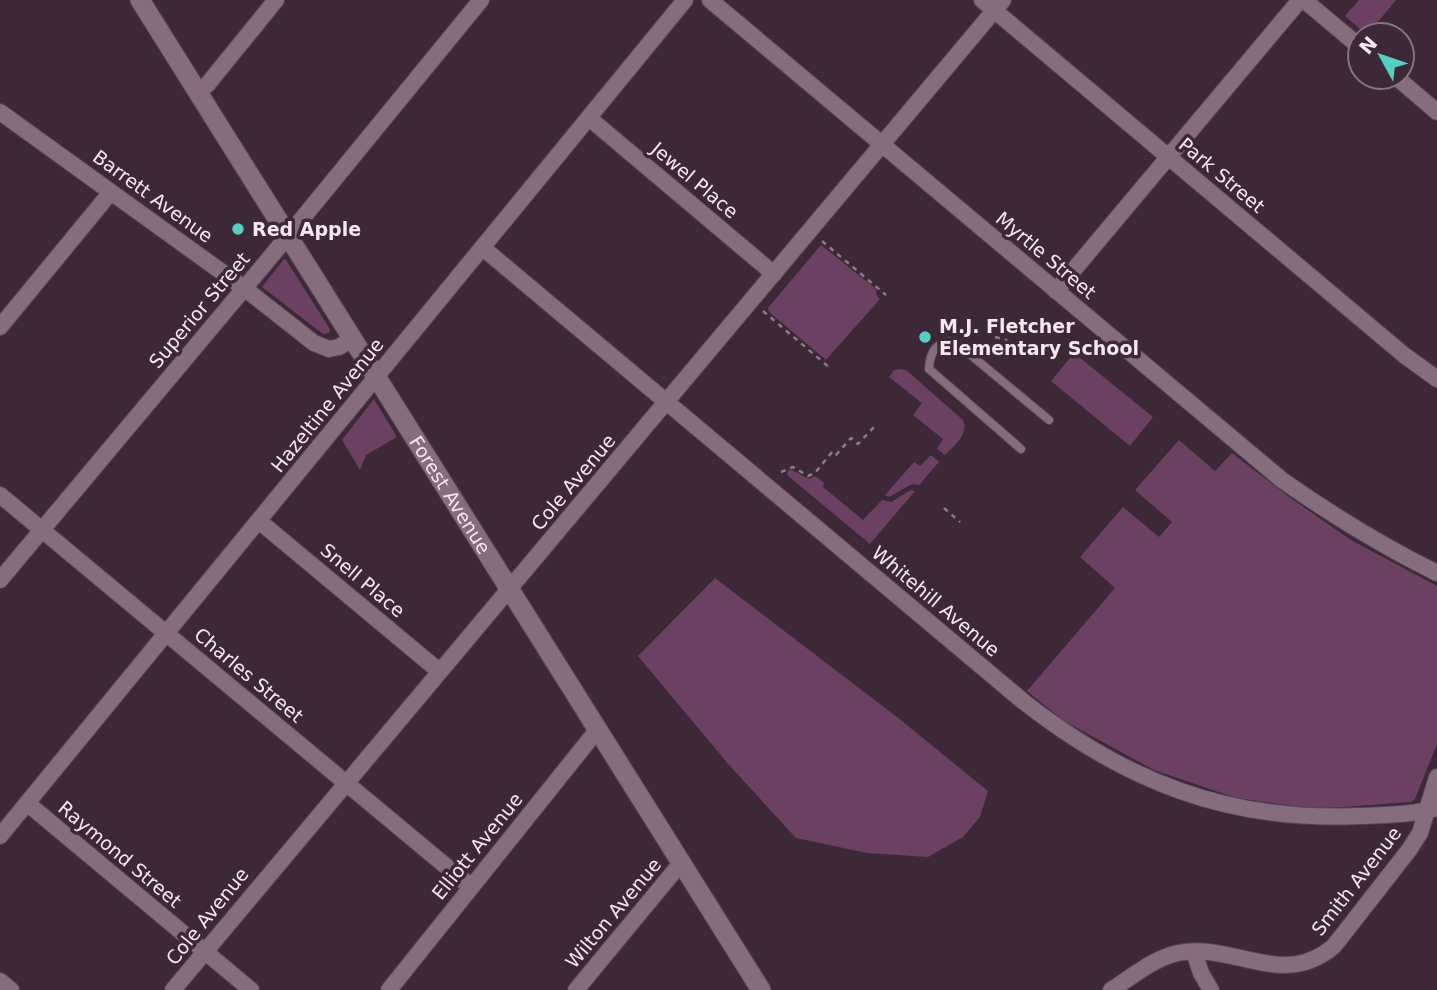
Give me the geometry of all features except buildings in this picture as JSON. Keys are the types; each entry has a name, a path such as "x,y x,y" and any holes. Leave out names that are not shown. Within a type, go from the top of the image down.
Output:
{"main road":[{"name":"Forest Avenue","path":"140,0 761,990"}],"street":[{"path":"198,92 207,85 276,0"},
{"name":"Superior Street","path":"0,580 481,0"},
{"name":"Hazeltine Avenue","path":"0,836 685,0"},
{"name":"Myrtle Street","path":"710,0 1282,480 1354,529 1437,573"},
{"path":"1056,291 1302,0 1346,36"},
{"name":"Cole Avenue","path":"173,990 882,145 993,3"},
{"name":"Park Street","path":"993,3 1169,157 1404,355 1437,379"},
{"path":"1412,91 1437,112"},
{"name":"Barrett Avenue","path":"0,112 244,288 314,343 329,349 339,347 352,339"},
{"name":"Jewel Place","path":"589,118 774,274"},
{"path":"0,327 111,192"},
{"name":"Whitehill Avenue","path":"483,248 1024,702 1090,750 1175,789 1253,810 1328,818 1432,809"},
{"name":"Charles Street","path":"0,495 471,887"},
{"name":"Snell Place","path":"260,521 439,671"},
{"name":"Elliott Avenue","path":"389,990 598,729"},
{"name":"Smith Avenue","path":"1111,990 1164,957 1194,952 1213,952 1276,967 1300,965 1322,956 1334,946 1420,833 1432,809 1437,777"},
{"name":"Raymond Street","path":"27,803 251,990"},
{"name":"Wilton Avenue","path":"576,990 681,863"},
{"path":"1194,952 1211,990"},
{"path":"0,981 10,990"}],"lane":[{"path":"1021,449 929,369 930,357 935,347 943,342 954,341 1049,421"}],"path":[{"path":"822,241 886,295"},
{"path":"763,311 830,368"},
{"path":"995,337 1006,340 1017,348 1018,353 1012,361"},
{"path":"782,472 793,467 808,476 815,473 832,452 836,455 851,438 858,444 874,426"},
{"path":"944,509 960,522"}],"shaded area":[{"path":"1359,0 1396,0 1379,21 1351,21 1345,16"},
{"path":"821,245 876,289 880,299 826,360 769,312 768,308"},
{"path":"284,259 330,329 329,333 323,334 262,287"},
{"path":"1074,353 1153,417 1130,446 1051,381"},
{"path":"894,370 906,370 963,420 963,435 945,455 937,449 943,439 913,415 922,403 889,377"},
{"path":"374,399 397,437 366,455 360,470 342,440"},
{"path":"1179,440 1215,471 1232,453 1351,540 1437,586 1437,744 1415,799 1411,802 1315,809 1236,798 1154,770 1064,721 1027,691 1115,588 1080,557 1123,507 1159,537 1172,522 1135,490"},
{"path":"931,455 939,462 919,485 912,484 889,497 885,495 914,462 920,466"},
{"path":"788,470 809,479 815,476 824,483 823,487 863,520 882,500 891,502 911,490 915,491 870,544 787,475"},
{"path":"715,578 897,717 988,791 980,817 963,837 928,857 867,853 796,838 730,766 638,656"}],"place":[{"name":"Red Apple","path":"238,229"},
{"name":"M.J. Fletcher Elementary School","path":"925,337"}]}
